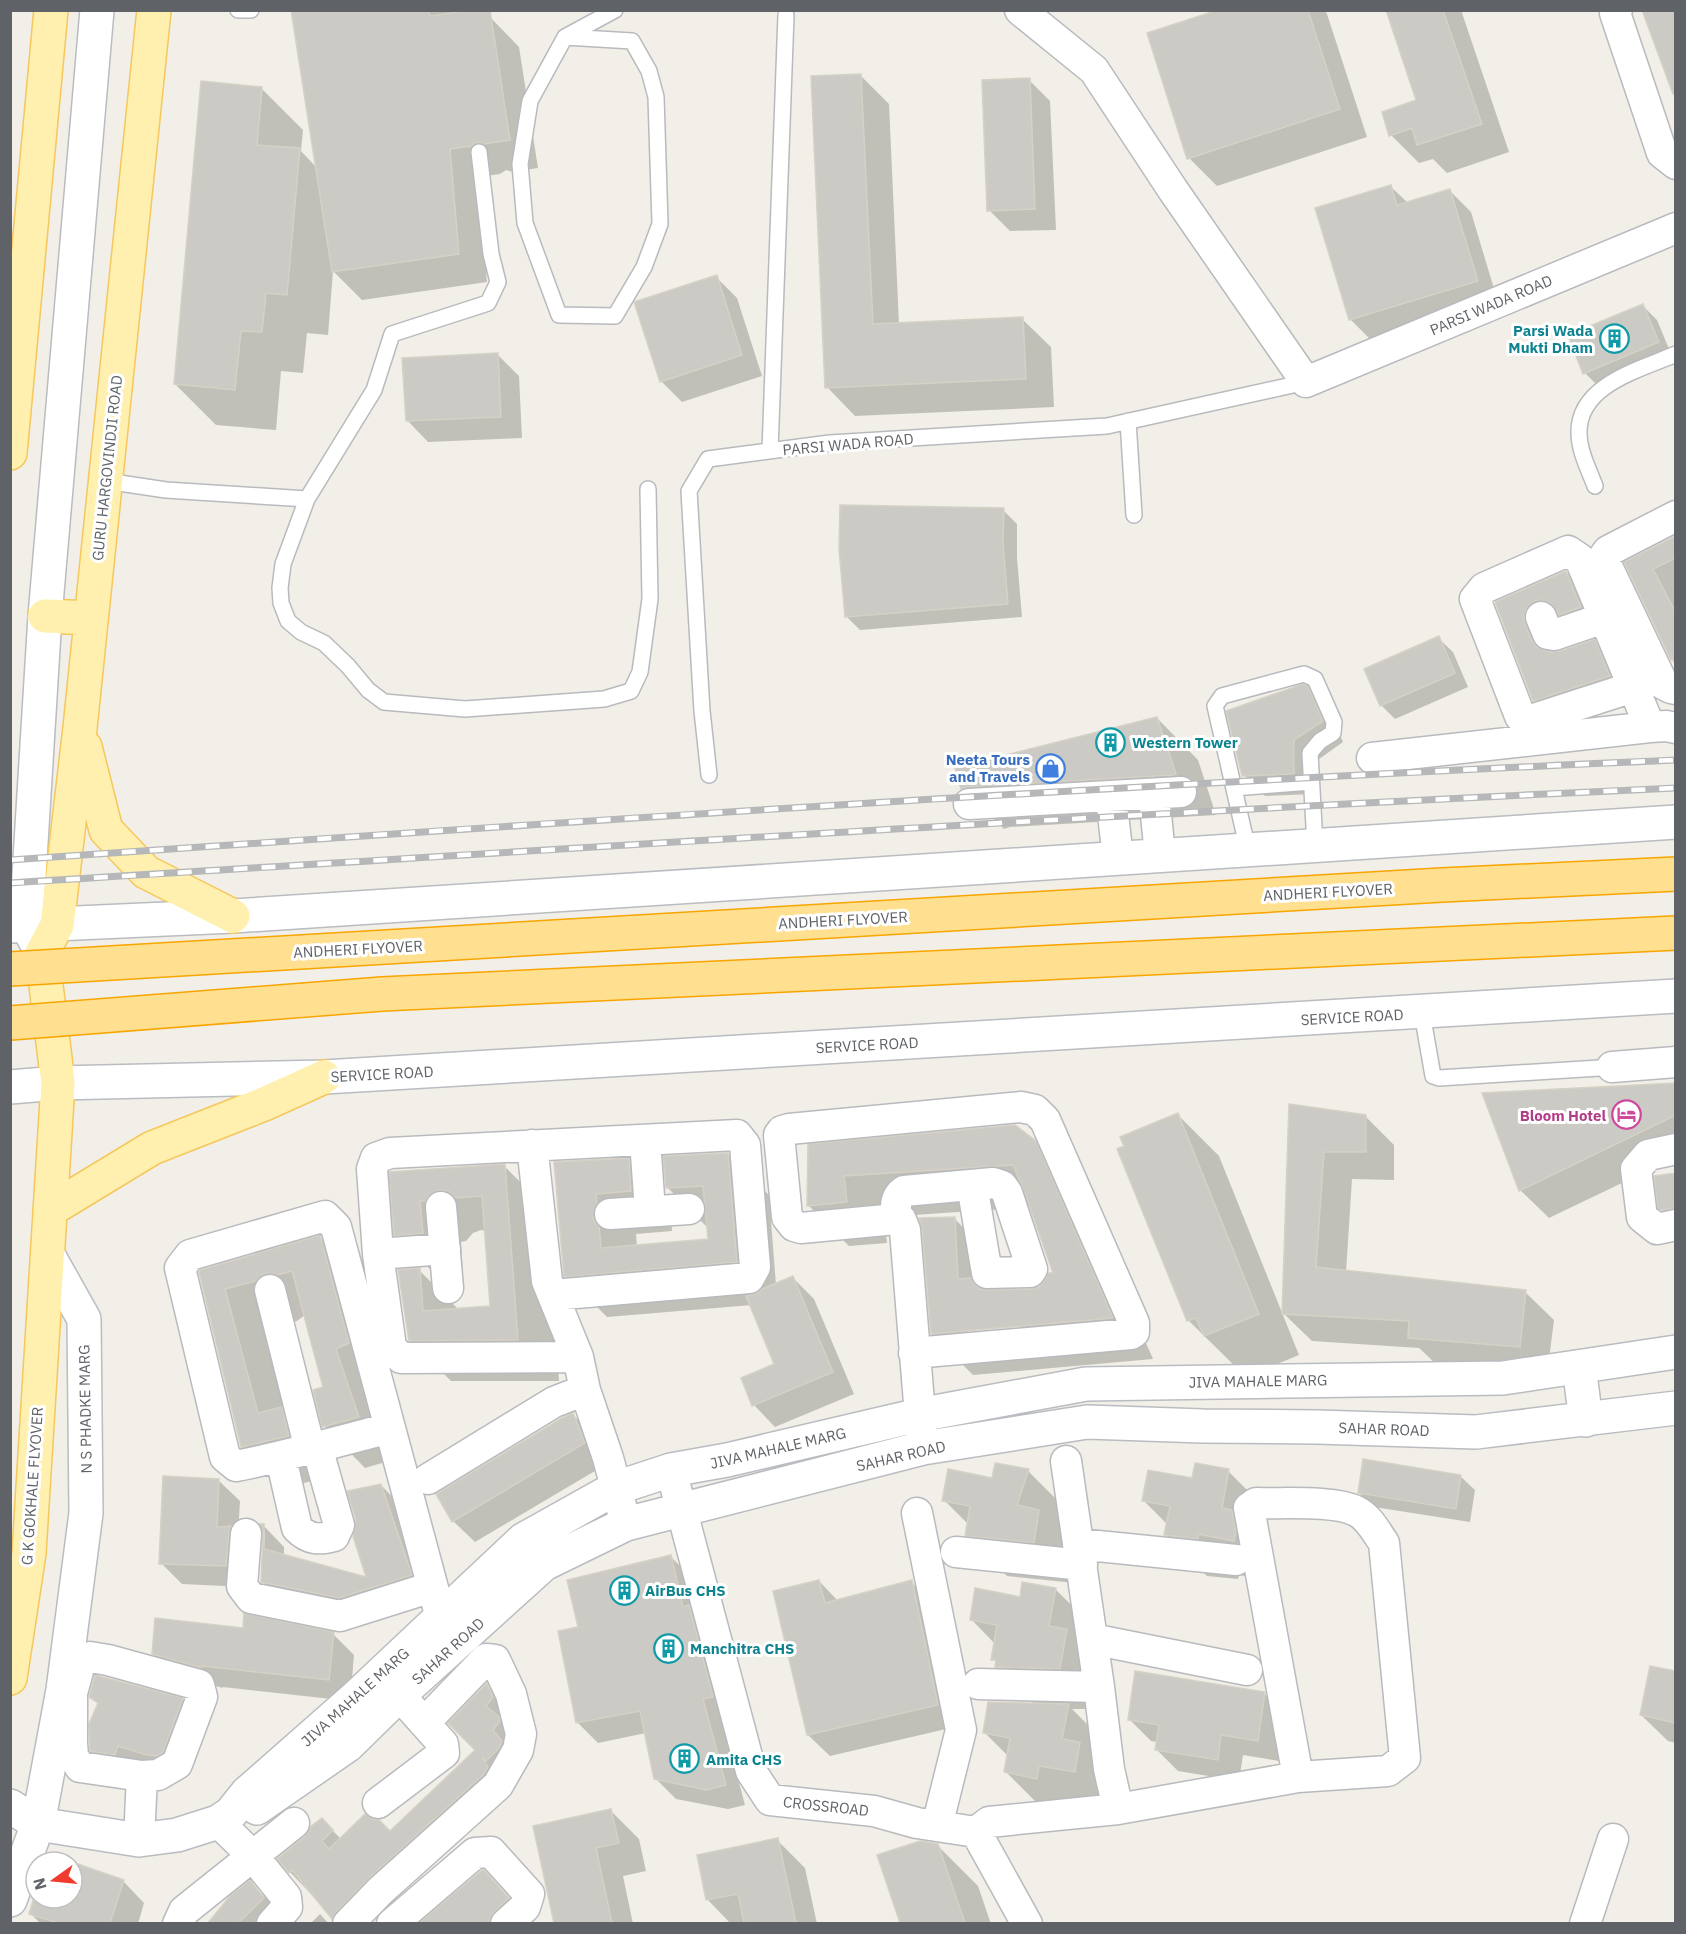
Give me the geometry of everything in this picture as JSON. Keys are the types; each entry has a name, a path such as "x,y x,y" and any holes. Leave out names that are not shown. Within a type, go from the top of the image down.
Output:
{"highway":[{"name":"ANDHERI FLYOVER","path":"10,969 1442,885 1676,874"},
{"path":"10,1023 382,994 1676,933"}],"main road":[{"path":"10,453 51,10"},
{"name":"GURU HARGOVINDJI ROAD","path":"31,925 80,728 154,10"},
{"path":"45,616 91,618"},
{"path":"80,728 106,830 146,872 233,916"},
{"path":"31,925 42,953 58,1083 48,1255"},
{"path":"50,1210 152,1148 264,1104 324,1077"},
{"name":"G K GOKHALE FLYOVER","path":"10,1678 29,1553 48,1255"}],"street":[{"path":"97,10 45,616 31,925 233,916 1676,822"},
{"path":"1020,10 1094,70 1173,190 1306,382"},
{"path":"1617,10 1615,14 1662,153 1676,164"},
{"name":"PARSI WADA ROAD","path":"1306,382 1676,228"},
{"path":"1676,516 1608,551 1603,558 1663,684 1676,689"},
{"path":"1633,687 1531,720 1520,716 1475,599 1484,588 1568,551 1580,559 1633,687 1663,728"},
{"path":"1541,617 1548,634 1554,635 1604,618"},
{"path":"1372,758 1663,728"},
{"path":"969,804 1167,794 1160,855"},
{"path":"1111,797 1118,858"},
{"name":"SERVICE ROAD","path":"10,1087 58,1083 324,1077 1676,996"},
{"path":"1605,1067 1676,1062"},
{"path":"914,1353 1131,1334 1135,1329 1045,1120 1035,1110 1021,1107 782,1131 779,1135 788,1217 794,1226 801,1228 901,1220 905,1230 914,1353 923,1448"},
{"path":"553,1295 749,1278 755,1267 745,1145 737,1136 390,1153 376,1158 372,1169 378,1254 391,1347 401,1358 578,1357"},
{"path":"645,1140 650,1211"},
{"path":"532,1145 547,1281 578,1357 585,1390 626,1524"},
{"path":"1676,1149 1648,1155 1636,1169 1641,1217 1656,1229 1676,1225"},
{"path":"896,1219 896,1200 898,1195 904,1191 972,1185"},
{"path":"441,1207 448,1288"},
{"path":"610,1214 689,1209"},
{"path":"390,1428 281,1458 236,1466 225,1457 180,1268 190,1255 325,1216 336,1227 390,1428 432,1587 441,1618"},
{"path":"378,1254 445,1249"},
{"name":"N S PHADKE MARG","path":"10,1900 38,1824 63,1690 86,1513 84,1319 48,1255"},
{"path":"270,1290 314,1448 339,1525 334,1536 320,1540 304,1535 297,1528 281,1458"},
{"name":"JIVA MAHALE MARG","path":"225,1817 247,1793 390,1684 441,1618 524,1540 616,1488 672,1470 727,1460 920,1416 1086,1383 1503,1378 1676,1352"},
{"path":"1579,1367 1586,1420"},
{"path":"1314,1381 1317,1427"},
{"path":"1203,1382 1203,1426"},
{"path":"428,1479 554,1402 585,1390"},
{"name":"SAHAR ROAD","path":"390,1684 544,1564 626,1524 923,1448 1087,1422 1476,1432 1676,1408"},
{"path":"783,1447 790,1483"},
{"path":"1066,1461 1109,1769 1118,1809"},
{"name":"CROSSROAD","path":"672,1470 751,1771 770,1800 874,1810 917,1823 976,1832"},
{"path":"1027,1923 976,1832 989,1822 1118,1809 1298,1777 1388,1771 1405,1758 1383,1543 1370,1522 1356,1511 1335,1505 1256,1503 1249,1508 1298,1777"},
{"path":"917,1513 961,1730 937,1826"},
{"path":"246,1534 242,1586 251,1598 340,1616 432,1587"},
{"path":"956,1552 1236,1560"},
{"path":"1092,1639 1247,1670"},
{"path":"90,1657 199,1685 202,1697 177,1764 158,1774 142,1776 80,1767 73,1756 72,1693 80,1664 90,1657"},
{"path":"348,1923 380,1891 498,1785 518,1750 521,1734 511,1694 495,1660 486,1659 424,1723"},
{"path":"378,1803 444,1753 442,1744 390,1684"},
{"path":"978,1684 1099,1687"},
{"path":"139,1840 142,1776"},
{"path":"10,1806 38,1824 139,1840 177,1835 225,1817 286,1897 287,1907 272,1923"},
{"path":"178,1923 184,1911 294,1823"},
{"path":"1585,1923 1613,1839"},
{"path":"392,1923 475,1853 491,1852 529,1894 525,1907 506,1923"}],"lane":[{"path":"238,10 251,10"},
{"path":"565,37 632,41 649,71 657,96 660,224 644,267 615,316 559,315 525,223 520,164 530,102 565,37 615,10"},
{"path":"770,451 786,15"},
{"path":"479,152 491,254 498,282 488,303 392,334 374,390 307,499 283,564 281,603 288,621 301,632 324,643 348,666 368,690 384,702 465,709 604,699 631,691 640,672 650,599 648,489"},
{"path":"1595,486 1578,435 1580,417 1591,397 1616,380 1676,354"},
{"name":"PARSI WADA ROAD","path":"709,775 702,711 689,491 708,459 830,443 1107,426 1306,382"},
{"path":"1128,421 1134,515"},
{"path":"106,481 166,490 307,499"},
{"path":"1248,850 1215,706 1222,696 1304,674 1315,679 1334,722 1333,733 1320,741 1310,753 1315,845"},
{"path":"1234,789 1311,782"},
{"path":"1422,1013 1431,1070 1433,1076 1439,1078 1605,1067"}],"building":[{"path":"291,10 429,10 430,16 490,10 510,140 484,144 477,142 472,146 450,149 459,254 332,272"},
{"path":"1218,10 1308,10 1340,109 1187,159 1147,33"},
{"path":"1386,10 1443,10 1482,124 1417,145 1412,128 1389,136 1382,112 1416,100"},
{"path":"1642,10 1676,10 1676,94 1673,94"},
{"path":"861,74 873,324 1023,317 1026,379 825,388 811,76"},
{"path":"1030,78 1035,209 987,211 982,80"},
{"path":"201,81 262,87 257,145 300,148 287,295 266,293 262,332 241,331 235,390 174,384"},
{"path":"1391,185 1397,205 1450,189 1478,281 1349,320 1315,208"},
{"path":"717,275 742,355 660,382 634,302"},
{"name":"Parsi Wada Mukti Dham","path":"1643,304 1659,342 1583,374 1568,335"},
{"path":"498,353 501,417 406,421 402,358"},
{"path":"840,505 1004,508 1003,543 1008,604 845,617 839,549"},
{"path":"1676,536 1676,558 1653,569 1676,613 1676,658 1671,660 1624,562"},
{"path":"1566,571 1581,607 1559,615 1551,603 1543,600 1534,601 1527,607 1524,615 1532,641 1538,648 1552,652 1595,639 1610,676 1533,701 1495,602"},
{"path":"1439,636 1455,673 1380,706 1364,669"},
{"path":"1303,684 1308,686 1323,721 1294,740 1294,774 1242,776 1226,711"},
{"name":"Western Tower","path":"1157,717 1176,774 961,789 955,768"},
{"path":"1676,1083 1676,1115 1519,1191 1482,1093"},
{"path":"1289,1104 1366,1115 1366,1152 1324,1152 1316,1267 1526,1290 1520,1347 1408,1338 1409,1321 1282,1314"},
{"path":"1178,1113 1259,1314 1204,1336 1196,1318 1187,1321 1117,1149 1124,1146 1120,1137"},
{"path":"1015,1125 1036,1141 1113,1318 931,1334 922,1229 919,1218 955,1217 958,1279 971,1278 980,1289 1031,1289 1039,1287 1048,1273 1053,1273 1013,1165 844,1176 847,1202 807,1206 808,1144"},
{"path":"728,1153 737,1262 564,1277 554,1162 629,1158 631,1191 596,1194 597,1204 593,1216 595,1223 599,1226 601,1248 708,1239 703,1186 666,1188 663,1156"},
{"path":"505,1164 518,1340 409,1341 398,1270 420,1268 423,1311 490,1306 482,1196 456,1198 448,1191 439,1190 432,1193 425,1201 420,1201 423,1233 394,1236 389,1172"},
{"path":"1676,1173 1676,1208 1661,1210 1658,1208 1654,1176"},
{"path":"320,1235 349,1343 336,1349 359,1417 322,1427 313,1390 323,1387 292,1271 277,1275 265,1273 256,1281 225,1289 258,1413 282,1407 289,1436 241,1447 199,1272"},
{"path":"793,1276 833,1372 752,1406 741,1378 774,1364 746,1296 758,1293 762,1289"},
{"path":"573,1413 585,1443 452,1522 436,1494"},
{"path":"1363,1459 1461,1475 1456,1509 1358,1493"},
{"path":"995,1463 1029,1469 1017,1505 1039,1510 1034,1543 965,1536 970,1506 942,1501 948,1469 992,1478"},
{"path":"1195,1463 1229,1469 1222,1508 1232,1510 1236,1531 1234,1541 1198,1534 1198,1539 1164,1535 1170,1506 1142,1501 1148,1470 1192,1478"},
{"path":"163,1476 219,1479 217,1527 231,1526 226,1566 159,1564"},
{"path":"381,1484 412,1575 339,1598 261,1582 263,1535 259,1524 264,1524 264,1549 366,1577 353,1536 356,1520 347,1491"},
{"path":"671,1555 683,1607 689,1605 713,1697 703,1699 726,1785 707,1790 654,1779 640,1711 576,1723 558,1631 578,1627 567,1580"},
{"path":"819,1580 825,1603 912,1580 938,1705 807,1735 773,1591"},
{"path":"1022,1582 1056,1588 1049,1626 1067,1629 1060,1669 995,1667 996,1660 991,1660 997,1625 970,1620 975,1588 1020,1597"},
{"path":"244,1613 334,1632 329,1680 202,1666 202,1668 152,1654 155,1618 243,1628"},
{"path":"1650,1666 1676,1671 1676,1723 1640,1715"},
{"path":"1135,1671 1265,1692 1258,1741 1221,1735 1218,1760 1155,1750 1159,1725 1128,1720"},
{"path":"95,1675 183,1698 163,1752 157,1756 147,1755 118,1746 115,1755 90,1751 89,1724 98,1703 89,1697"},
{"path":"487,1683 493,1697 486,1706 499,1717 500,1721 493,1730 502,1741 499,1748 486,1761 482,1757 488,1767 484,1774 368,1879 332,1919 292,1870 289,1873 277,1859 305,1836 310,1827 322,1818 333,1830 322,1841 329,1849 365,1814 372,1819 379,1820 390,1831 475,1750 448,1723"},
{"path":"988,1702 1069,1704 1062,1739 1080,1742 1075,1772 1039,1766 1037,1779 1004,1772 1010,1738 983,1733"},
{"path":"611,1809 619,1843 596,1848 612,1923 554,1923 533,1826"},
{"path":"778,1838 796,1923 744,1923 738,1894 706,1900 697,1855"},
{"path":"920,1841 938,1844 965,1923 900,1923 877,1855"},
{"path":"84,1866 124,1880 110,1923 58,1923 29,1914 30,1910 84,1910"},
{"path":"482,1870 509,1898 494,1912 489,1923 419,1923"},
{"path":"250,1880 264,1898 238,1923 208,1923 230,1896"}],"railway":[{"path":"10,860 1051,792 1676,760"},
{"path":"10,883 1051,820 1676,788"}],"place":[{"name":"Parsi Wada Mukti Dham","path":"1614,339"},
{"name":"Western Tower","path":"1111,742"},
{"name":"Neeta Tours and Travels","path":"1051,768"},
{"name":"Bloom Hotel","path":"1627,1115"},
{"name":"AirBus CHS","path":"624,1590"},
{"name":"Manchitra CHS","path":"669,1648"},
{"name":"Amita CHS","path":"685,1759"}]}
